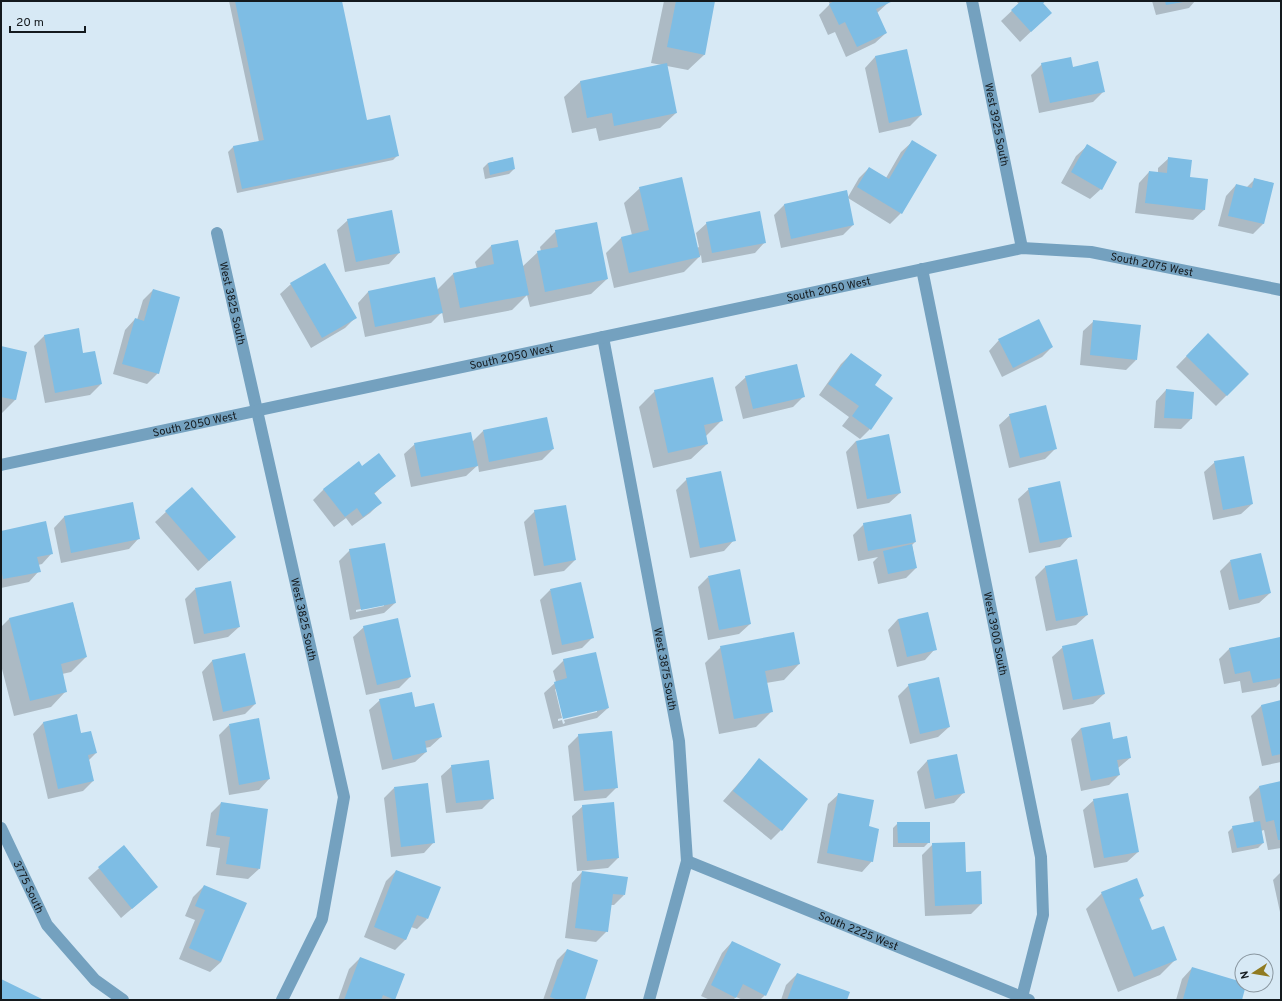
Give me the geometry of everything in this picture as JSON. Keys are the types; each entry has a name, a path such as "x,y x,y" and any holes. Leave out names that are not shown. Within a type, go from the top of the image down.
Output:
{"street":[{"name":"West 3925 South","path":"972,1 1022,248"},
{"name":"West 3825 South","path":"217,233 344,797 322,919 282,1000"},
{"name":"South 2050 West","path":"1,465 1022,248"},
{"name":"South 2075 West","path":"1022,248 1091,252 1281,290"},
{"name":"West 3900 South","path":"922,269 1041,857 1043,916 1026,999"},
{"name":"West 3875 South","path":"602,337 679,741 687,861 649,1000"},
{"name":"3775 South","path":"1,828 47,925 95,980 123,1000"},
{"name":"South 2225 West","path":"687,861 1026,999"}],"building":[{"path":"235,1 342,1 367,120 390,115 399,156 242,189 233,146 264,140"},
{"path":"676,1 715,1 705,55 667,47"},
{"path":"834,1 893,1 876,9 887,33 857,47 845,22 839,25 829,4"},
{"path":"1021,1 1046,1 1043,3 1052,13 1031,32 1011,10"},
{"path":"1165,1 1182,1 1183,2 1166,5"},
{"path":"907,49 922,115 889,123 875,56"},
{"path":"1071,57 1073,67 1098,61 1105,92 1050,103 1041,63"},
{"path":"667,63 677,113 614,126 612,113 587,118 580,81"},
{"path":"912,140 937,155 902,214 857,187 869,167 889,179"},
{"path":"1087,144 1117,162 1102,190 1071,172"},
{"path":"513,157 515,169 490,175 488,163"},
{"path":"1168,157 1192,160 1190,177 1208,179 1205,210 1145,203 1149,171 1167,173"},
{"path":"682,177 700,257 629,273 621,237 649,230 639,187"},
{"path":"1254,178 1274,183 1264,224 1228,216 1236,184 1252,188"},
{"path":"847,190 854,225 791,239 784,204"},
{"path":"392,210 400,253 356,262 347,219"},
{"path":"760,211 766,243 712,253 706,222"},
{"path":"597,222 608,279 545,292 537,251 558,247 555,230"},
{"path":"518,240 529,295 460,308 453,273 494,264 491,245"},
{"path":"325,263 357,318 322,338 290,283"},
{"path":"435,277 443,313 375,327 368,291"},
{"path":"153,289 180,297 159,374 122,364 135,318 144,321"},
{"path":"1039,319 1053,347 1013,368 998,339"},
{"path":"1093,320 1141,325 1137,360 1090,355"},
{"path":"79,328 83,353 95,351 102,384 55,393 44,335"},
{"path":"1208,333 1249,374 1227,396 1186,356"},
{"path":"1,346 27,352 16,400 1,397"},
{"path":"851,353 882,375 875,385 893,398 871,430 852,416 859,406 828,384"},
{"path":"797,364 805,397 753,409 745,376"},
{"path":"713,377 723,421 704,425 708,444 668,453 654,390"},
{"path":"1166,389 1194,392 1192,419 1164,418"},
{"path":"1046,405 1057,449 1020,458 1009,414"},
{"path":"547,417 554,449 489,462 483,430"},
{"path":"471,432 478,466 421,477 414,443"},
{"path":"889,434 901,493 867,499 856,441"},
{"path":"379,453 396,476 374,493 382,503 363,517 357,508 345,517 323,489 359,461 362,466"},
{"path":"1244,456 1253,504 1223,510 1214,461"},
{"path":"721,471 736,541 700,548 686,478"},
{"path":"1060,481 1072,537 1040,543 1028,488"},
{"path":"192,487 236,537 209,561 165,511"},
{"path":"133,502 140,539 71,553 64,516"},
{"path":"566,505 576,560 544,566 534,510"},
{"path":"911,514 916,542 868,551 863,523"},
{"path":"46,521 53,554 37,557 41,572 3,579 1,568 1,531"},
{"path":"385,543 396,603 361,610 349,549"},
{"path":"912,544 917,568 888,574 883,551"},
{"path":"1261,553 1271,593 1239,600 1230,560"},
{"path":"1077,559 1088,615 1056,621 1045,566"},
{"path":"740,569 751,624 719,630 708,576"},
{"path":"231,581 240,627 204,634 195,588"},
{"path":"581,582 594,638 562,645 550,589"},
{"path":"73,602 87,657 61,664 67,692 30,701 9,618"},
{"path":"928,612 937,650 907,657 898,619"},
{"path":"398,618 411,677 377,685 363,626"},
{"path":"794,632 800,664 765,671 773,712 734,719 720,646"},
{"path":"1280,637 1281,678 1253,683 1250,671 1235,674 1229,648"},
{"path":"1093,639 1105,694 1073,700 1062,646"},
{"path":"596,652 609,708 563,719 554,682 567,678 563,659"},
{"path":"245,653 256,704 223,712 212,660"},
{"path":"939,677 950,727 920,734 908,684"},
{"path":"412,692 415,707 434,703 442,737 425,741 427,752 393,760 379,699"},
{"path":"1281,700 1281,754 1272,756 1261,705"},
{"path":"77,714 81,733 91,731 97,753 88,755 94,781 58,789 43,722"},
{"path":"259,718 270,779 239,785 229,724"},
{"path":"1110,722 1113,739 1127,736 1131,758 1117,760 1120,775 1091,781 1081,728"},
{"path":"612,731 618,788 584,791 578,734"},
{"path":"957,754 965,793 935,799 927,760"},
{"path":"759,758 808,799 782,831 733,791"},
{"path":"489,760 494,799 456,803 451,765"},
{"path":"1281,781 1281,840 1278,840 1274,820 1266,822 1259,786"},
{"path":"428,783 435,843 401,847 394,787"},
{"path":"838,793 874,800 869,826 879,829 873,862 827,853"},
{"path":"1128,793 1139,852 1104,858 1093,799"},
{"path":"221,802 268,809 260,869 226,864 230,837 216,835"},
{"path":"614,802 619,858 587,861 582,805"},
{"path":"1260,821 1264,843 1237,848 1232,826"},
{"path":"897,822 930,822 930,843 898,843"},
{"path":"965,842 966,872 981,871 982,904 935,906 932,843"},
{"path":"124,845 158,887 132,909 98,867"},
{"path":"396,870 441,887 428,919 417,915 406,940 374,927"},
{"path":"582,871 628,877 625,895 613,894 608,932 575,928"},
{"path":"1137,878 1144,896 1139,898 1152,930 1164,926 1177,960 1134,977 1101,892"},
{"path":"204,885 247,903 221,962 189,948 205,910 195,906"},
{"path":"732,941 781,964 766,996 743,984 736,998 711,985"},
{"path":"567,949 598,960 585,1000 558,1000 550,997"},
{"path":"360,957 405,974 395,1000 383,995 381,1000 344,1000"},
{"path":"1192,967 1234,980 1234,993 1244,993 1242,1000 1183,999"},
{"path":"797,973 850,992 847,1000 787,1000"},
{"path":"1,979 44,1000 1,1000"}]}
